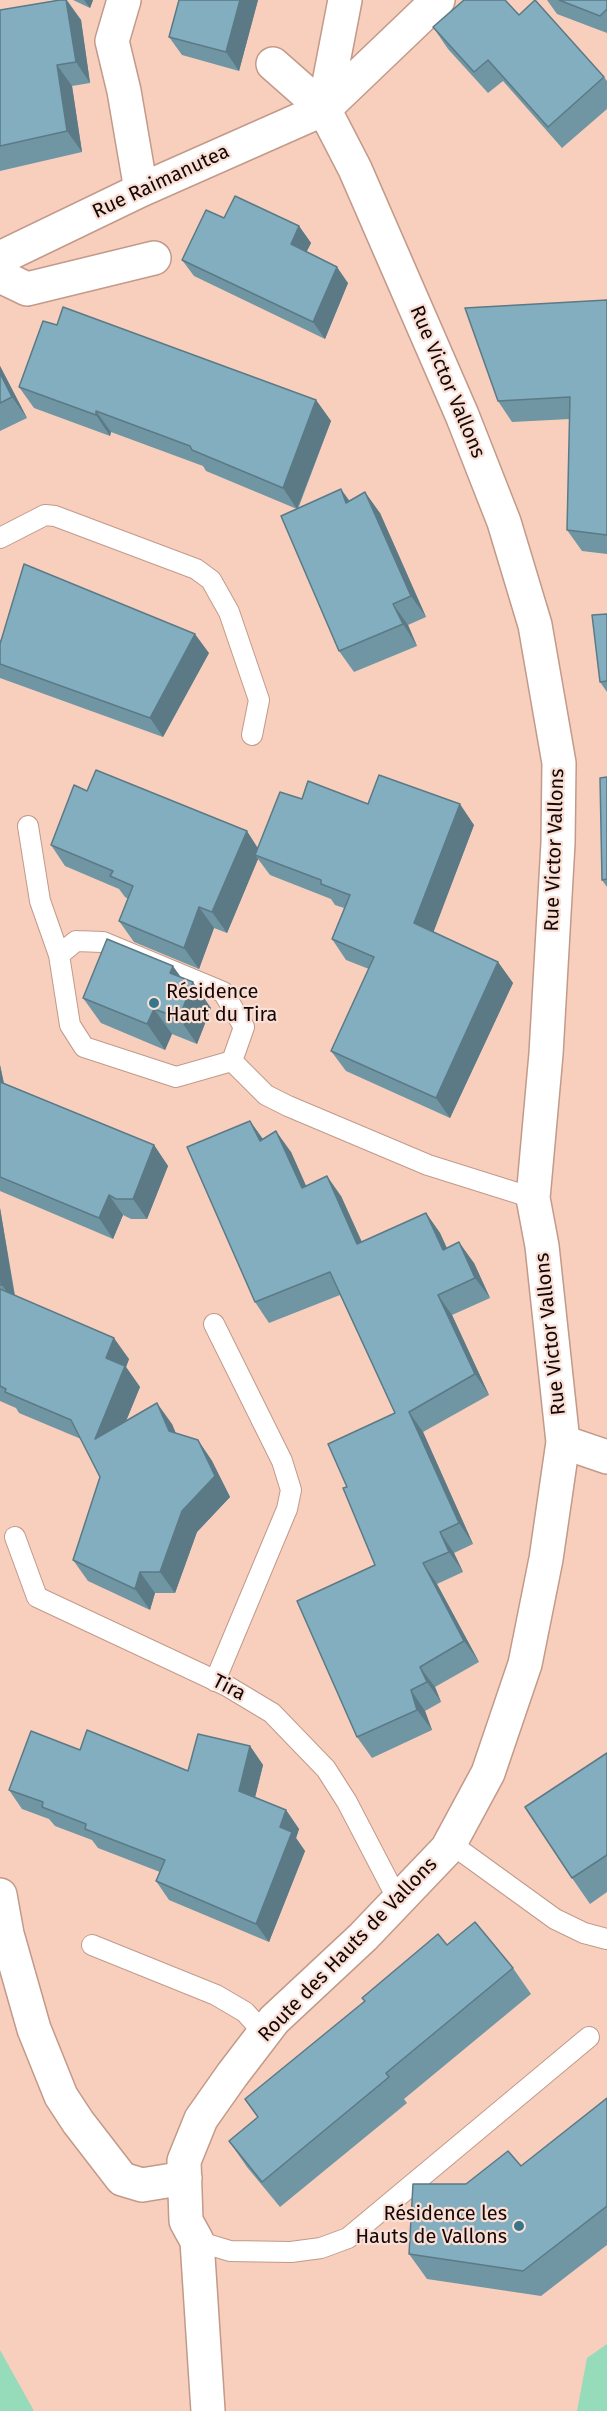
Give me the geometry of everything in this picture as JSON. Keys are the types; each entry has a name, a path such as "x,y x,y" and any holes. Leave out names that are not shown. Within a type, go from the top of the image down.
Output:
{"street":[{"path":"124,0 112,41 124,91 141,190"},
{"path":"324,109 345,0"},
{"name":"Rue Raimanutea","path":"0,258 141,190 324,109 438,0"},
{"path":"273,64 324,109"},
{"name":"Rue Victor Vallons","path":"324,109 355,169 462,415 504,522 535,625 559,763 559,809 546,1054 533,1198 542,1246 563,1442 607,1457"},
{"path":"0,276 27,289 154,258"},
{"name":"Route des Hauts de Vallons","path":"207,2398 197,2241 186,2221 184,2162 201,2119 274,2020 363,1938 450,1843 488,1773 525,1665 546,1559 563,1442"},
{"path":"0,1894 7,1934 34,2029 61,2096 72,2113 122,2179 142,2185 185,2178"}],"lane":[{"path":"0,538 45,515 55,516 196,569 211,580 229,612 259,700 252,735"},
{"path":"28,826 40,901 59,956 70,1025 84,1047 176,1077 232,1061"},
{"path":"59,956 76,941 103,942 223,992 244,1027 232,1061"},
{"path":"232,1061 266,1095 288,1106 428,1165 533,1198"},
{"path":"214,1324 282,1461 291,1490 287,1509 215,1681"},
{"name":"Tira","path":"15,1537 37,1598 246,1696 272,1713 326,1769 347,1802 398,1900"},
{"path":"450,1843 555,1919 584,1933 607,1939"},
{"path":"92,1945 216,1995 245,2012 264,2034"},
{"path":"197,2241 230,2251 291,2252 321,2248 348,2238 589,2037"}],"green space":[{"path":"607,2344 607,2411 577,2411 587,2358"},
{"path":"0,2350 34,2411 0,2411"}],"building":[{"path":"66,0 76,62 57,65 67,131 0,146 0,10"},
{"path":"179,0 240,0 226,52 169,37"},
{"path":"464,0 505,0 519,15 535,0 604,77 548,127 488,60 474,72 433,27"},
{"path":"559,0 607,0 607,9 600,16"},
{"path":"235,196 299,226 291,244 337,267 313,322 182,260 206,210 224,218"},
{"path":"607,300 607,535 567,530 570,397 498,401 465,308"},
{"path":"63,307 316,400 283,488 192,450 190,446 96,411 96,415 19,387 43,321 57,325"},
{"path":"0,373 12,397 0,403"},
{"path":"341,489 346,503 365,492 411,596 393,604 403,624 339,651 281,516"},
{"path":"24,564 195,634 150,718 0,664 0,644"},
{"path":"607,614 607,681 600,682 592,615"},
{"path":"96,770 247,831 212,912 199,907 184,948 119,921 133,886 110,876 113,871 51,845 74,785 87,791"},
{"path":"379,775 460,804 414,923 498,962 436,1098 331,1051 374,957 332,939 350,895 321,884 321,880 255,855 280,792 302,799 308,781 368,804"},
{"path":"607,777 607,879 602,880 600,778"},
{"path":"107,939 173,966 170,973 193,982 179,1018 154,1009 147,1024 83,998"},
{"path":"0,1082 154,1145 133,1199 116,1199 109,1195 99,1218 0,1177"},
{"path":"250,1121 260,1141 276,1131 302,1188 327,1176 357,1244 426,1213 443,1250 459,1242 475,1278 438,1295 475,1374 409,1412 459,1523 440,1532 449,1552 423,1563 464,1641 420,1667 427,1682 411,1690 417,1710 357,1737 297,1601 375,1565 343,1488 347,1487 328,1444 395,1413 330,1272 255,1302 187,1147"},
{"path":"0,1289 114,1338 106,1358 125,1366 95,1439 157,1403 169,1431 198,1440 215,1476 182,1511 160,1572 140,1572 135,1589 73,1560 100,1477 71,1420 5,1392 6,1389 0,1386"},
{"path":"87,1730 188,1771 198,1734 250,1746 239,1791 286,1810 280,1827 292,1832 256,1924 156,1881 165,1860 85,1829 86,1824 42,1807 43,1802 9,1790 31,1731 80,1750"},
{"path":"607,1753 607,1855 572,1878 525,1807"},
{"path":"475,1922 513,1968 386,2073 389,2077 262,2182 229,2141 258,2117 245,2099 365,2001 362,1998 438,1934 447,1945"},
{"name":"Résidence les Hauts de Vallons","path":"607,2098 607,2206 523,2271 409,2254 413,2184 466,2184 508,2151 521,2166"}],"place":[{"name":"Résidence Haut du Tira","path":"154,1003"},
{"name":"Résidence les Hauts de Vallons","path":"519,2226"}]}
